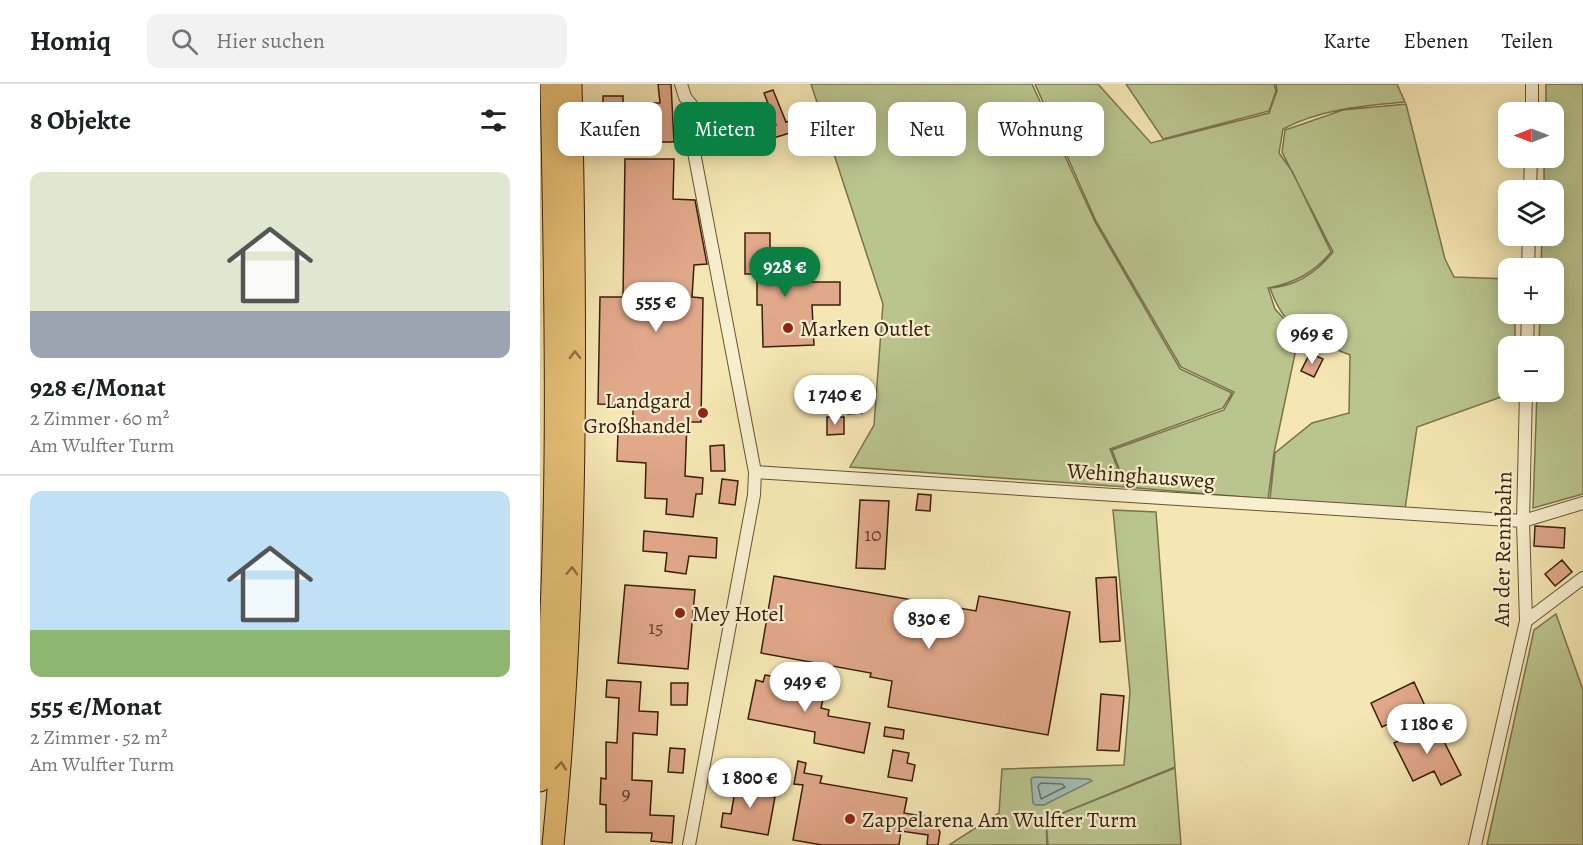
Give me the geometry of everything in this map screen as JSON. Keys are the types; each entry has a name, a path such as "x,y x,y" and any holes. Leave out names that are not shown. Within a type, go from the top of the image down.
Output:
{"highway":[{"path":"540,781 553,572 556,325 551,84"},
{"path":"553,845 562,756 572,561 575,412 571,84"},
{"path":"540,623 553,572"}],"street":[{"path":"681,84 685,97 696,111 693,147 755,472 754,495 689,845"},
{"path":"1532,84 1532,102"},
{"name":"An der Rennbahn","path":"1475,845 1526,621 1523,521 1526,402"},
{"name":"Wehinghausweg","path":"755,472 1523,521"},
{"path":"1523,521 1583,503"},
{"path":"1526,621 1583,578"}],"green space":[{"path":"811,84 1032,84 1040,102 978,102 978,156 1065,156 1095,222 1180,369 1232,393 1223,408 1110,449 1125,487 850,467 874,425 883,304 835,156 876,156 876,102 817,102"},
{"path":"1035,84 1098,84 1151,143 1269,113 1277,91 1276,84 1397,84 1405,102 1327,113 1283,129 1279,153 1292,171 1331,252 1318,266 1303,276 1268,288 1275,309 1299,335 1274,453 1268,499 1126,487 1112,450 1224,410 1234,392 1181,367 1096,221 1067,156 1104,156 1104,102 1043,102"},
{"path":"1126,84 1274,84 1276,91 1269,111 1163,139"},
{"path":"1546,84 1583,84 1583,494 1533,508 1537,402 1564,402 1564,336 1539,336 1540,324 1564,324 1564,258 1541,258 1542,246 1564,246 1564,180 1544,180 1544,168 1564,168 1564,102 1546,102"},
{"path":"1406,104 1445,259 1454,277 1498,279 1498,324 1515,324 1515,336 1498,336 1498,398 1417,427 1405,509 1270,499 1275,453 1312,423 1349,413 1350,355 1322,344 1301,332 1283,315 1270,288 1280,287 1306,277 1333,252 1282,152 1285,130 1343,110"},
{"path":"1113,510 1156,512 1175,767 1048,819 1175,768 1181,845 1048,845 1046,820 1047,845 949,845 999,813 1002,769 1124,765 1130,692"},
{"path":"1556,614 1583,690 1583,845 1487,845 1534,630"}],"water":[{"path":"1034,777 1092,781 1044,805 1036,805 1033,803 1031,779"}],"building":[{"path":"658,84 671,84 674,142 662,142 662,102 660,102"},
{"path":"773,90 786,122 788,122 788,134 776,137 776,102 767,102 764,93"},
{"path":"603,96 623,96 623,102 603,102"},
{"path":"625,159 674,159 673,199 695,200 707,264 694,265 692,297 703,298 701,422 687,422 685,476 703,478 702,494 696,494 693,517 666,514 667,499 645,498 646,463 617,461 618,432 633,432 633,405 598,404 600,297 623,297"},
{"path":"745,233 770,233 770,282 840,282 840,305 812,305 814,345 763,347 762,305 757,305 757,274 745,274"},
{"path":"1310,353 1323,359 1314,377 1301,371"},
{"path":"858,376 862,413 848,414 843,377"},
{"path":"827,417 844,417 844,434 827,435"},
{"path":"724,445 725,471 711,471 710,446"},
{"path":"722,479 738,481 735,505 719,503"},
{"path":"918,494 931,495 930,511 916,510"},
{"path":"860,500 889,501 885,569 856,568"},
{"path":"1535,526 1565,528 1564,548 1534,546"},
{"path":"644,531 717,538 716,558 689,556 686,574 665,571 667,553 643,551"},
{"path":"1562,560 1572,572 1555,586 1545,574"},
{"path":"774,576 976,611 979,596 1070,612 1048,735 888,707 892,681 870,677 871,673 761,653"},
{"path":"1116,577 1120,641 1100,642 1096,578"},
{"path":"625,585 695,590 688,669 618,663"},
{"path":"765,675 826,686 821,708 829,710 828,716 870,723 864,753 814,743 815,732 748,719 756,680 763,682"},
{"path":"607,680 641,682 639,711 658,712 657,735 633,733 632,780 652,781 650,815 674,816 672,843 651,841 652,833 606,832 606,805 600,804 601,778 606,779 606,742 617,743 619,698 606,697"},
{"path":"1414,682 1425,706 1382,727 1371,703"},
{"path":"671,683 688,683 687,705 671,705"},
{"path":"1101,694 1124,696 1119,751 1097,750"},
{"path":"1434,722 1461,775 1441,785 1434,771 1413,781 1394,743"},
{"path":"885,727 904,730 903,739 884,736"},
{"path":"670,748 685,749 683,773 668,772"},
{"path":"893,750 909,753 907,763 915,765 912,781 888,777"},
{"name":"Zappelarena Am Wulfter Turm","path":"798,761 806,763 804,773 822,776 820,783 907,798 904,813 933,818 940,832 938,845 927,845 928,835 901,831 899,845 822,845 793,840 803,785 794,784"},
{"path":"737,780 769,785 767,796 775,797 768,835 721,827 723,813 731,814"}],"place":[{"name":"Marken Outlet","path":"788,328"},
{"name":"Landgard Großhandel","path":"703,413"},
{"name":"Mey Hotel","path":"680,613"},
{"name":"Zappelarena Am Wulfter Turm","path":"850,819"}]}
